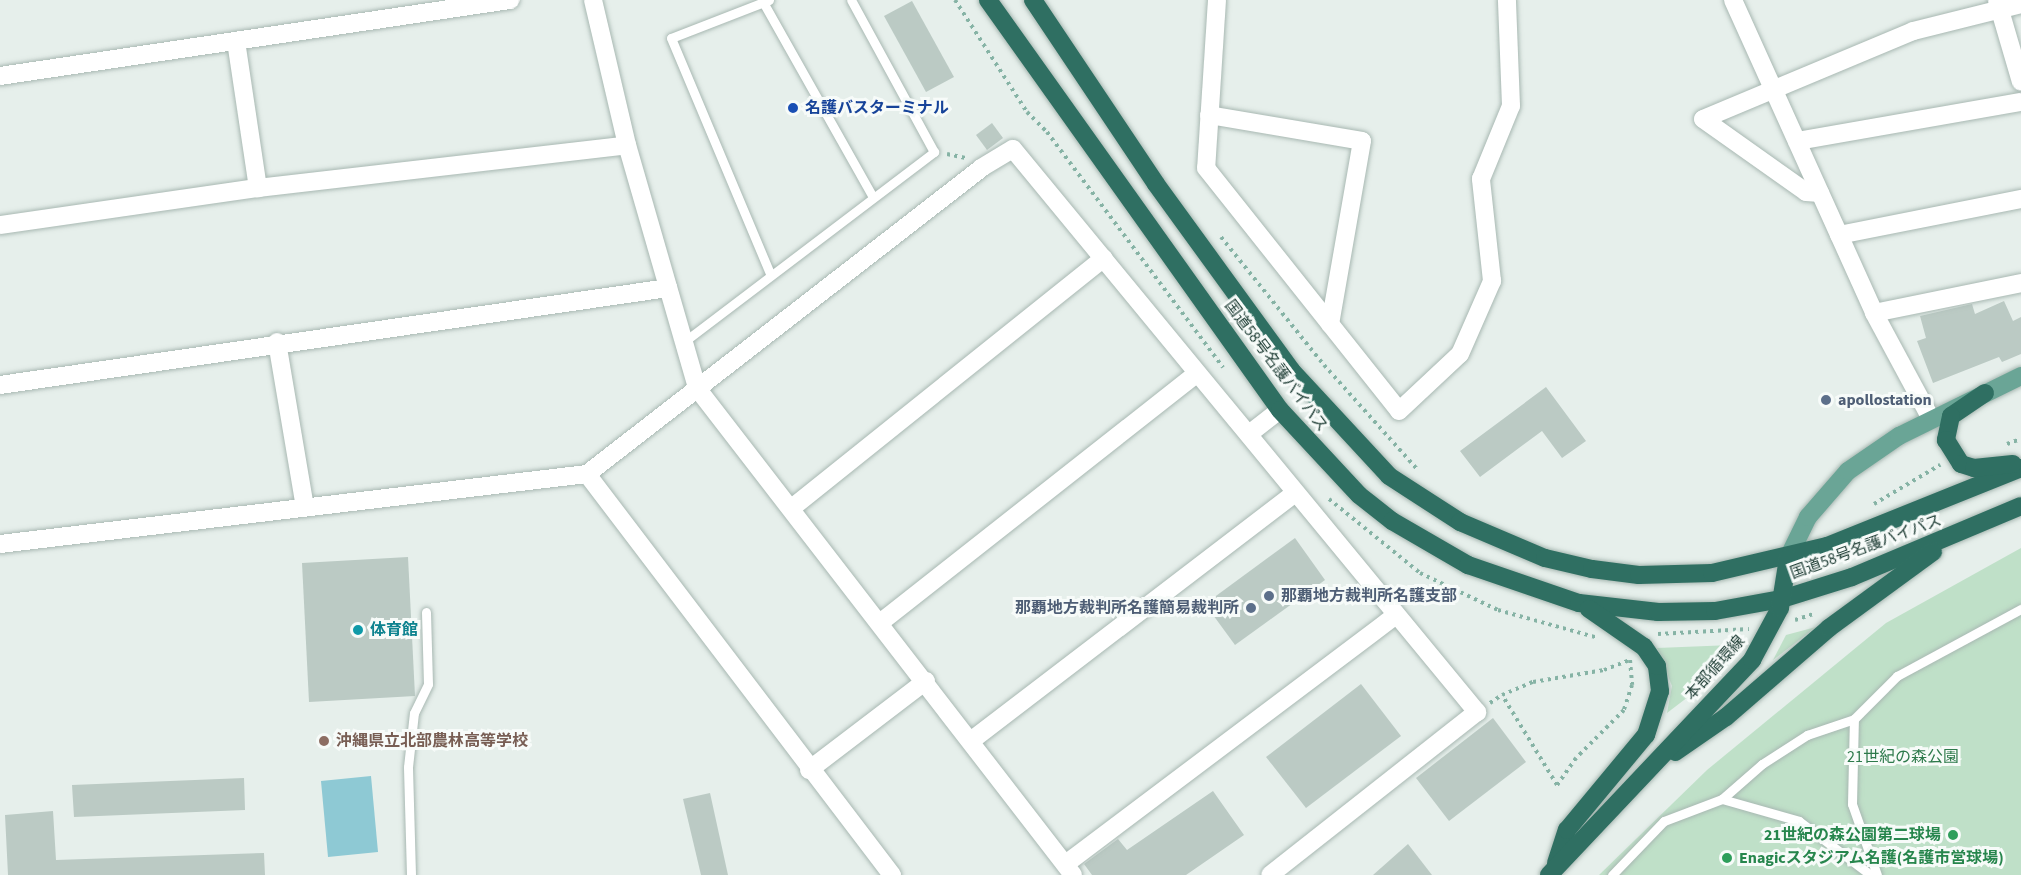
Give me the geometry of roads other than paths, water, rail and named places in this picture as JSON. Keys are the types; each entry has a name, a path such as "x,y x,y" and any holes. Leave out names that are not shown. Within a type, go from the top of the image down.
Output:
{"highway":[{"name":"国道58号名護バイパス","path":"988,0 1280,410 1326,463 1392,521 1468,565 1579,603 1658,612 1715,611 1782,599 1852,577 2021,506"},
{"name":"国道58号名護バイパス","path":"1033,0 1156,184 1270,342 1326,412 1389,476 1460,522 1499,540 1592,569 1639,575 1699,574 1788,558 2021,468"},
{"path":"1985,393 1951,416 1946,425 1946,440 1954,457 1974,468 2021,463"},
{"path":"1644,773 1726,717 1829,628 1953,536"},
{"name":"本部循環線","path":"1552,871 1752,660 1773,625 1782,599 1788,558"},
{"path":"1552,871 1567,830 1654,720 1660,677 1651,656 1636,640 1579,603"}],"main road":[{"name":"本部循環線","path":"1788,558 1808,517 1848,471 1931,418 2021,376"}],"street":[{"path":"0,76 510,0"},
{"path":"593,0 627,145 697,388 793,507 1070,869 1395,616"},
{"path":"1217,0 1206,168 1399,411 1460,354 1492,282 1481,179 1510,106 1507,0"},
{"path":"1733,0 1874,313 1931,418"},
{"path":"1998,4 2021,82"},
{"path":"1820,193 1806,192 1703,119 1913,31 1998,4 2021,4"},
{"path":"236,42 258,188"},
{"path":"1797,141 2021,102"},
{"path":"1209,115 1362,141 1330,324"},
{"path":"0,225 258,188 627,145"},
{"path":"0,544 587,474 981,168 1013,149 1249,434 1294,494 1477,712 1270,875"},
{"path":"1839,236 2021,199"},
{"path":"793,507 1104,258"},
{"path":"1874,313 2021,283"},
{"path":"0,385 277,342 668,288"},
{"path":"277,342 305,507"},
{"path":"881,622 1197,373"},
{"path":"1249,434 1280,410"},
{"path":"587,474 809,770 892,875"},
{"path":"972,740 1294,494"},
{"path":"809,770 926,681"}],"lane":[{"path":"685,341 770,274 934,152 851,0"},
{"path":"770,274 671,38 766,1 873,197"},
{"path":"1612,875 1664,821 1722,799 1762,764 1807,735 1854,719 1897,676 2021,609"},
{"path":"411,875 408,767 414,713 428,684 426,612"},
{"path":"1854,719 1852,804 1877,875"},
{"path":"1722,799 1799,821 1871,875"}],"water":[{"path":"371,776 378,852 328,857 321,781"}],"place":[{"name":"名護バスターミナル","path":"793,108"},
{"name":"apollostation","path":"1826,400"},
{"name":"那覇地方裁判所名護支部","path":"1269,596"},
{"name":"那覇地方裁判所名護簡易裁判所","path":"1251,608"},
{"name":"体育館","path":"358,630"},
{"name":"沖縄県立北部農林高等学校","path":"324,741"},
{"name":"21世紀の森公園第二球場","path":"1953,835"},
{"name":"Enagicスタジアム名護(名護市営球場)","path":"1727,858"}],"park label":[{"name":"21世紀の森公園","path":"1903,757"}]}
